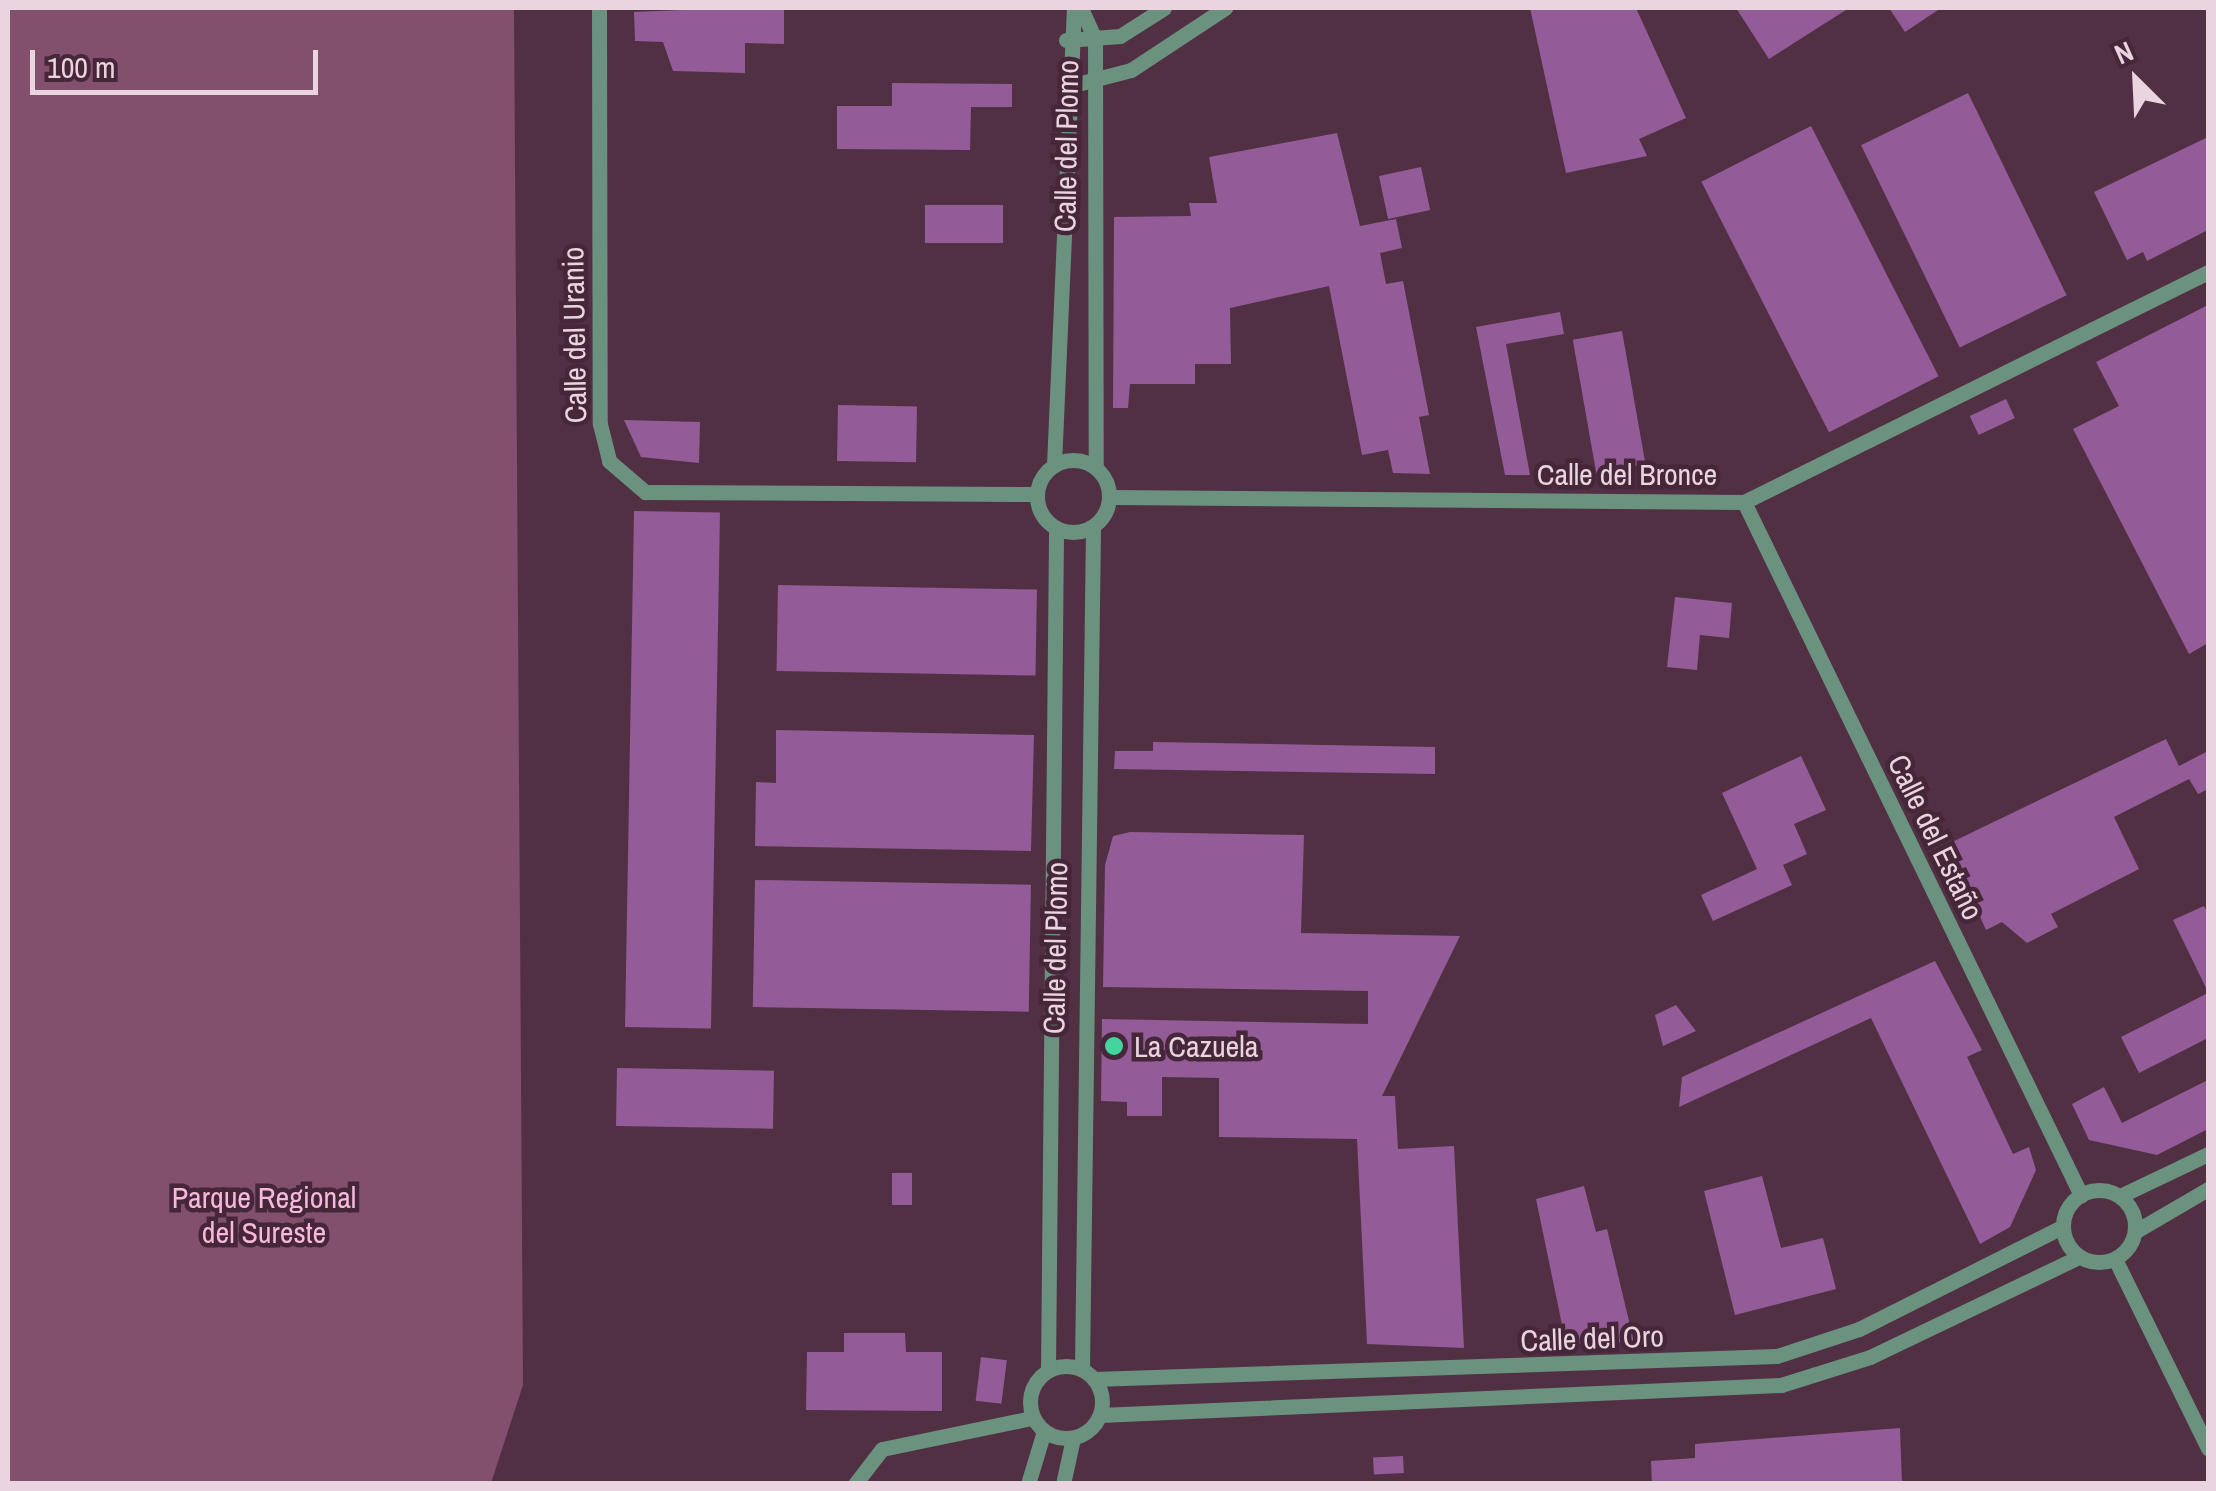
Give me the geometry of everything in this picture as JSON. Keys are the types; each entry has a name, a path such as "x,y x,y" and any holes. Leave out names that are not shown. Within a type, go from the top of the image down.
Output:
{"street":[{"name":"Calle del Uranio","path":"599,8 600,424 609,461 645,492 1036,494"},
{"name":"Calle del Plomo","path":"1078,8 1095,39 1096,467"},
{"name":"Calle del Plomo","path":"1054,465 1066,40 1078,8"},
{"path":"1066,40 1120,36 1164,8"},
{"path":"1066,88 1096,86 1224,8"},
{"name":"Calle del Bronce","path":"1110,496 1744,502 2208,272"},
{"path":"1054,465 1096,467 1110,496 1092,527 1056,528 1036,494 1054,465"},
{"name":"Calle del Estaño","path":"1744,502 2081,1195"},
{"name":"Calle del Plomo","path":"1088,1374 1092,527"},
{"name":"Calle del Plomo","path":"1048,1370 1056,528"},
{"path":"2079,1257 2062,1227 2081,1195 2120,1196 2208,1154"},
{"path":"2116,1259 2136,1232 2208,1189"},
{"path":"2120,1196 2136,1232"},
{"name":"Calle del Oro","path":"1088,1374 1777,1356 1859,1329 2062,1227"},
{"path":"1064,1484 1072,1438 1100,1415 1781,1385 1870,1357 2079,1257 2116,1259"},
{"path":"2116,1259 2208,1448"},
{"path":"1028,1484 1038,1425 1029,1400 1048,1370 1088,1374 1100,1415"},
{"path":"855,1484 882,1449 1038,1425 1072,1438"}],"green space":[{"name":"Parque Regional del Sureste","path":"8,8 514,8 523,1385 491,1483 8,1483"}],"building":[{"path":"784,8 784,44 745,43 745,73 673,71 663,42 635,41 634,12"},
{"path":"1530,8 1636,8 1686,118 1639,139 1647,156 1566,173"},
{"path":"1736,8 1849,8 1769,59"},
{"path":"1889,8 1941,8 1905,32"},
{"path":"892,83 1012,84 1012,107 971,107 970,150 837,149 837,106 892,106"},
{"path":"1968,93 2067,295 1960,347 1861,145"},
{"path":"1811,126 1939,376 1829,432 1701,182"},
{"path":"1337,133 1360,226 1396,219 1402,248 1380,253 1386,284 1403,281 1429,415 1419,417 1430,474 1393,473 1388,450 1362,455 1329,286 1230,308 1231,364 1195,364 1195,384 1130,384 1128,408 1113,408 1114,217 1191,216 1189,203 1217,203 1209,157"},
{"path":"2208,137 2208,230 2147,261 2143,252 2127,260 2094,192"},
{"path":"1421,167 1430,210 1388,219 1379,176"},
{"path":"925,205 1003,205 1003,243 925,243"},
{"path":"2208,305 2208,643 2189,654 2073,429 2119,406 2096,362"},
{"path":"1560,312 1564,334 1506,344 1530,475 1505,475 1476,327"},
{"path":"1622,331 1645,464 1596,473 1573,340"},
{"path":"2006,399 2015,418 1979,435 1970,416"},
{"path":"838,405 917,406 916,462 837,461"},
{"path":"624,420 700,422 699,463 641,457"},
{"path":"634,511 720,513 711,1028 625,1027"},
{"path":"778,585 1037,590 1035,676 776,671"},
{"path":"1675,597 1732,603 1729,638 1700,635 1697,670 1667,667"},
{"path":"776,730 1034,735 1031,851 755,846 756,782 776,783"},
{"path":"2166,739 2179,766 2208,751 2208,789 2198,794 2189,779 2114,817 2139,869 2051,914 2058,927 2027,943 2002,922 1986,930 1948,844"},
{"path":"1153,742 1435,747 1435,774 1114,769 1115,751 1153,751"},
{"path":"1801,756 1826,810 1794,824 1807,854 1783,865 1792,885 1713,921 1701,895 1757,869 1722,793"},
{"path":"1130,832 1304,835 1301,933 1460,936 1382,1096 1395,1096 1398,1149 1454,1146 1464,1348 1367,1344 1357,1139 1219,1137 1219,1078 1162,1077 1162,1116 1127,1116 1127,1102 1101,1101 1102,1019 1368,1024 1368,991 1103,987 1105,865 1113,836"},
{"path":"755,880 1031,885 1029,1012 753,1007"},
{"path":"2204,906 2208,914 2208,992 2173,920"},
{"path":"1935,961 1982,1050 1967,1057 2013,1154 2029,1147 2036,1170 2010,1227 1980,1244 1871,1018 1679,1107 1682,1077"},
{"path":"2208,993 2208,1038 2139,1073 2121,1037"},
{"path":"1676,1005 1696,1031 1663,1046 1655,1015"},
{"path":"617,1068 774,1071 773,1129 616,1126"},
{"path":"2208,1080 2208,1129 2157,1155 2089,1140 2072,1104 2104,1087 2122,1123"},
{"path":"892,1173 912,1173 912,1205 892,1205"},
{"path":"1762,1176 1781,1248 1823,1238 1836,1289 1735,1315 1704,1191"},
{"path":"1584,1186 1596,1232 1607,1229 1634,1342 1566,1344 1536,1199"},
{"path":"844,1333 905,1333 906,1352 942,1352 942,1411 806,1410 807,1352 844,1352"},
{"path":"981,1357 1007,1360 1001,1404 976,1401"},
{"path":"1900,1428 1902,1484 1652,1484 1651,1461 1695,1458 1695,1444"},
{"path":"1403,1456 1404,1473 1374,1475 1373,1458"}],"place":[{"name":"La Cazuela","path":"1114,1046"}]}
